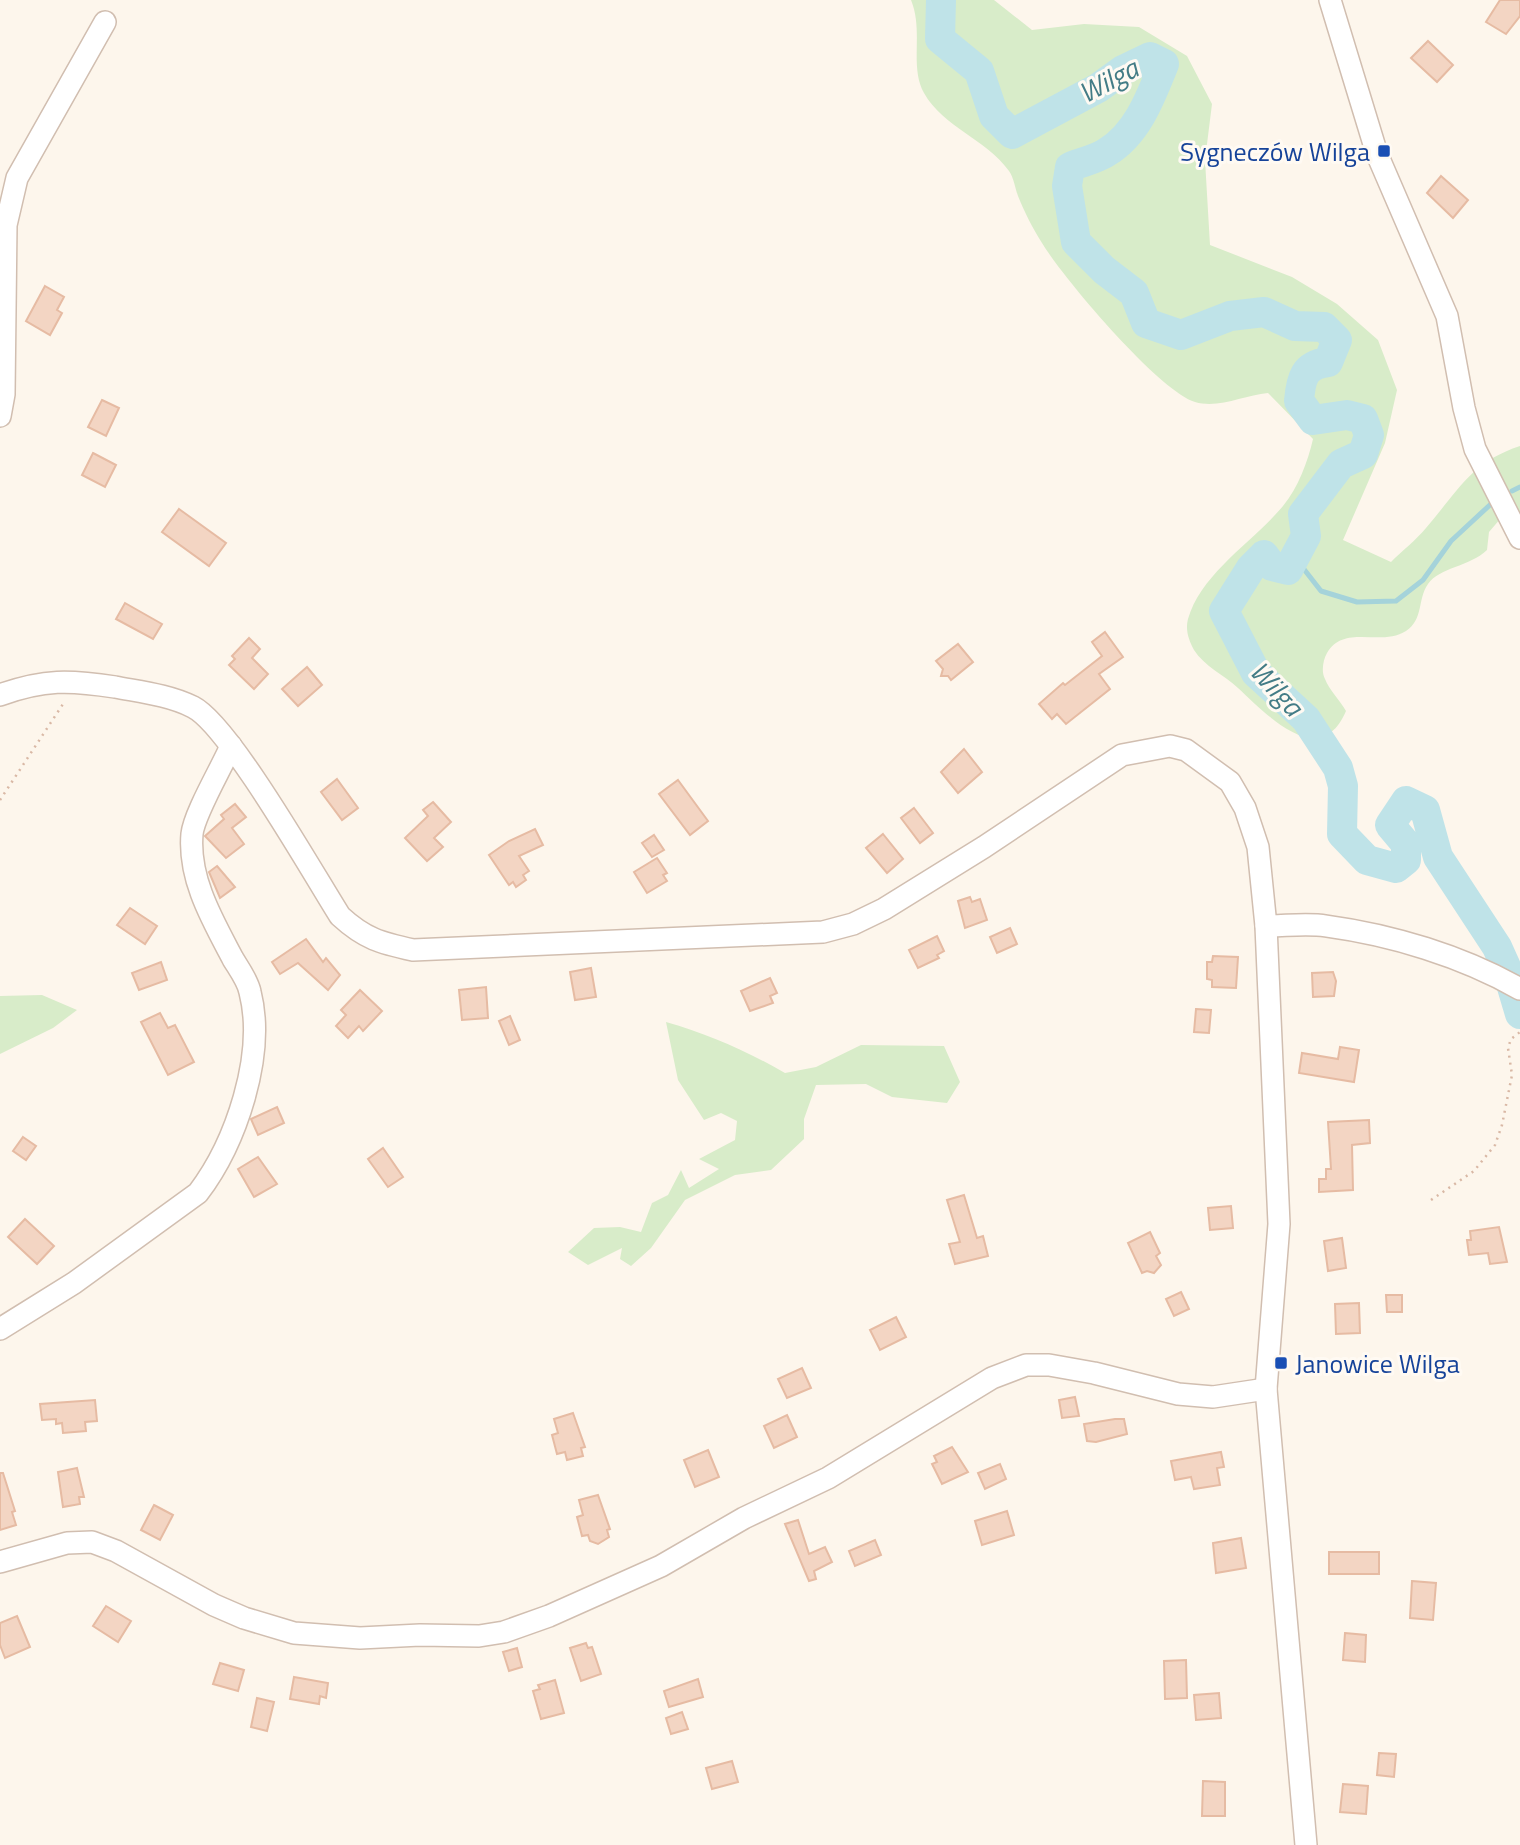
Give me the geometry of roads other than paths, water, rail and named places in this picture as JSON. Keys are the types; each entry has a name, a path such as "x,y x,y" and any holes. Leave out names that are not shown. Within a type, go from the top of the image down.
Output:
{"street":[{"path":"1330,0 1377,154 1447,316 1464,408 1475,449 1520,538"},
{"path":"0,416 4,394 6,225 17,178 105,22"},
{"path":"0,695 48,680 80,681 164,696 195,708 231,747 340,916 363,936 376,942 413,950 823,932 853,924 984,848 1122,755 1170,746 1186,750 1230,782 1245,808 1258,847 1266,926 1279,1224 1266,1389 1306,1845"},
{"path":"0,1329 74,1283 198,1194 212,1176 231,1136 247,1092 254,1051 250,992 210,914 192,863 192,831 231,747"},
{"path":"1266,926 1324,926 1466,961 1520,989"},
{"path":"0,1562 41,1549 92,1542 116,1551 214,1605 244,1618 294,1633 360,1639 420,1635 478,1636 504,1632 549,1616 661,1566 744,1518 828,1478 992,1378 1026,1365 1094,1373 1178,1395 1213,1396 1266,1389"}],"waterway":[{"name":"Wilga","path":"941,0 940,39 979,71 994,116 1012,134 1150,57 1164,64 1142,113 1127,135 1103,154 1070,167 1067,186 1076,242 1104,270 1134,293 1146,323 1181,335 1230,316 1264,312 1295,326 1324,327 1337,340 1328,362 1314,366 1305,374 1299,401 1313,420 1347,415 1363,419 1369,435 1363,454 1341,464 1303,514 1306,536 1288,570 1272,566 1264,555 1251,568 1224,611 1256,673 1306,719 1338,768 1343,786 1342,834 1367,860 1396,868 1406,860 1406,844 1390,825 1406,801 1425,810 1438,857 1497,947 1520,1014"},
{"path":"1512,491 1520,487"},
{"path":"1296,559 1321,591 1357,602 1396,601 1423,580 1451,541 1492,503"}],"place":[{"name":"Sygneczów Wilga","path":"1384,151"},
{"name":"Janowice Wilga","path":"1281,1363"}]}
